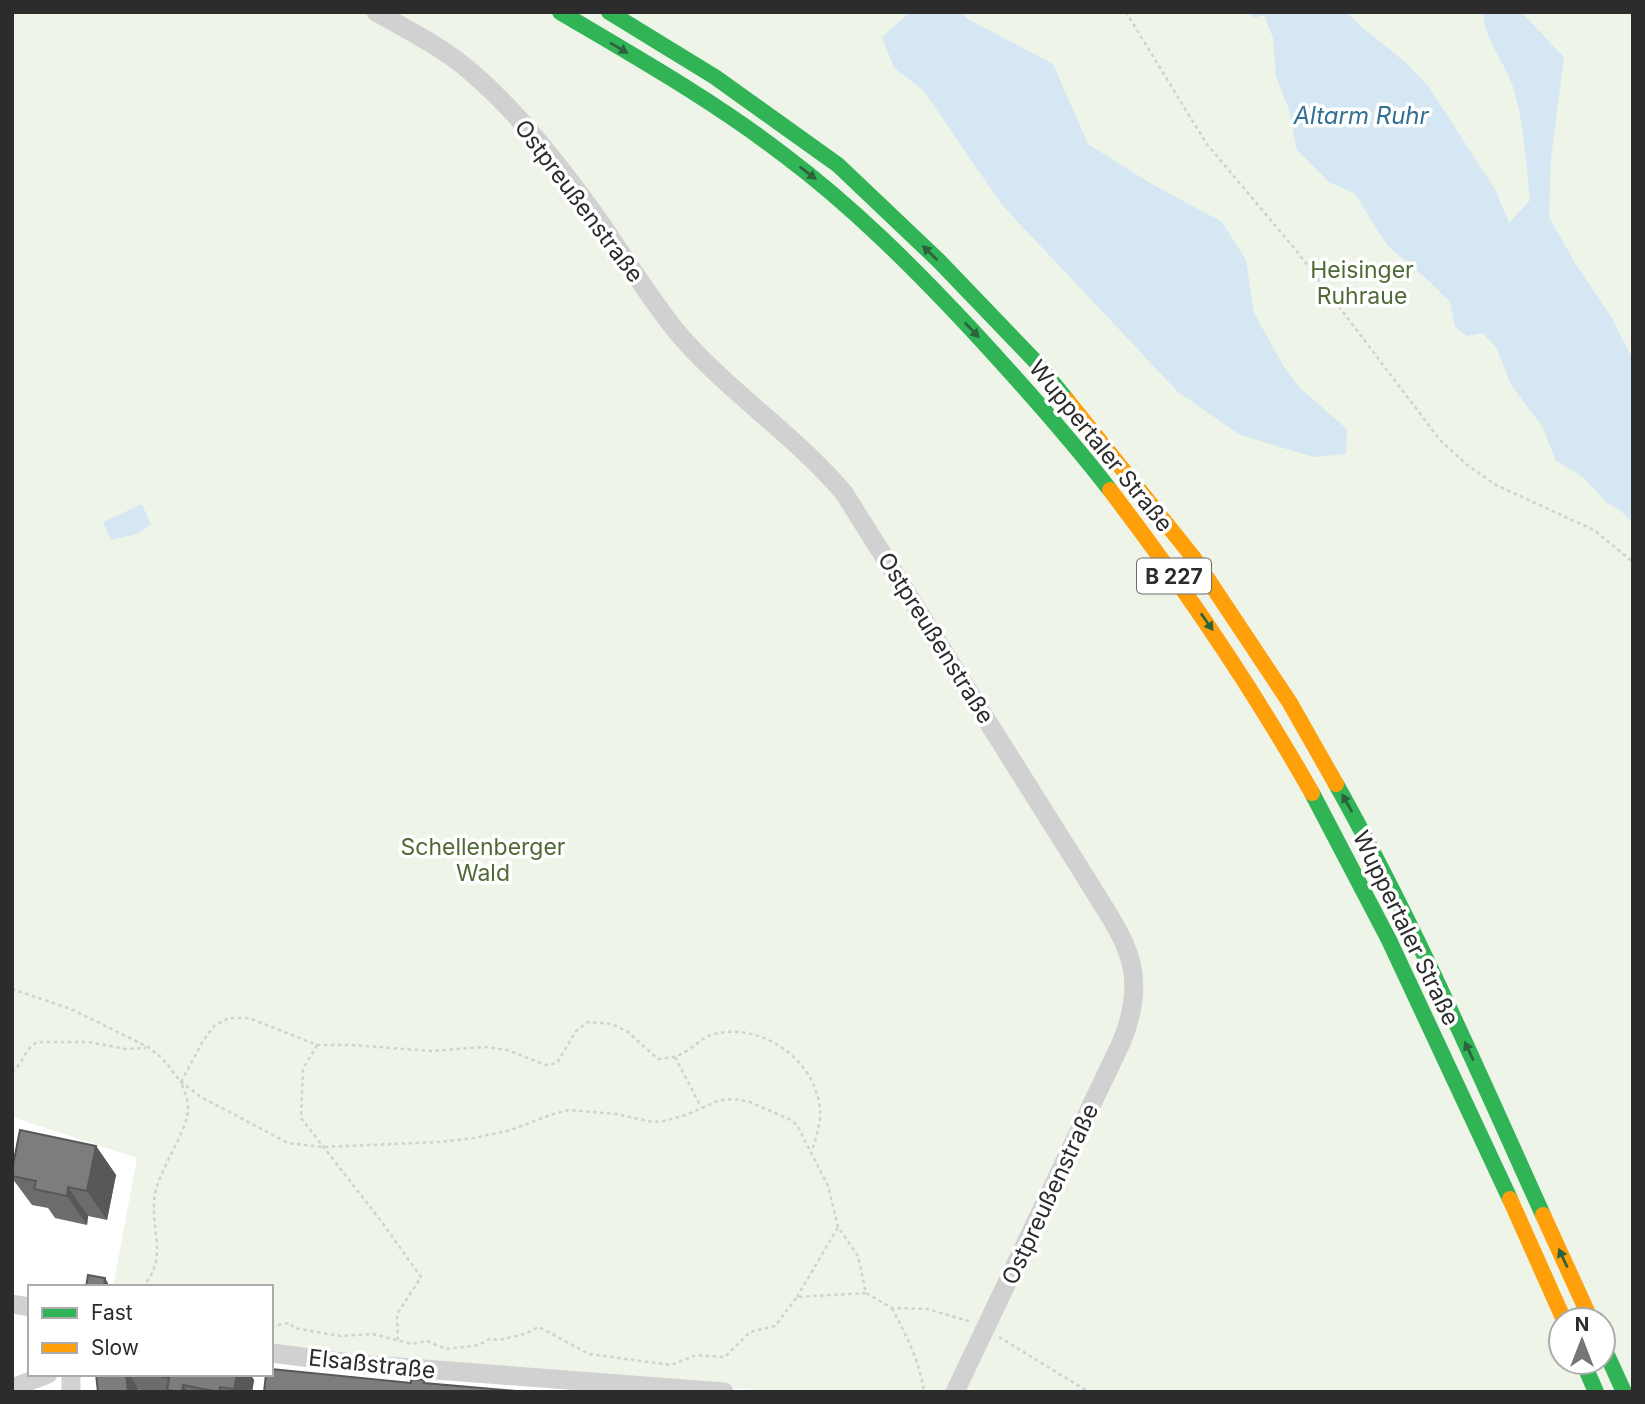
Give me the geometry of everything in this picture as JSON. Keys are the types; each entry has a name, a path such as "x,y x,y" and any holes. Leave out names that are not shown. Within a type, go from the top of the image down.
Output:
{"main road":[{"name":"Wuppertaler Straße","path":"560,12 754,132 813,177 873,229 999,358 1123,505 1229,654 1324,814 1402,967 1558,1306"},
{"name":"Wuppertaler Straße","path":"609,12 715,77 838,165 938,260 1036,362 1155,507 1290,703 1368,841 1419,941 1585,1306"},
{"path":"1617,1376 1624,1392"}],"street":[{"name":"Ostpreußenstraße","path":"376,12 447,54 492,91 594,213 676,331 705,362 808,454 844,493 1120,935 1131,960 1134,1009 1129,1025 955,1392"},
{"name":"Elsaßstraße","path":"273,1353 385,1367 724,1392"},
{"path":"12,1388 43,1376"}],"path":[{"path":"1126,12 1206,143 1307,264 1440,440 1466,464 1496,485 1594,530 1633,562"},
{"path":"12,989 71,1009 148,1047 162,1058 181,1082 201,1097 288,1143 322,1147 439,1142 511,1130 569,1110 617,1114 653,1122 675,1119 720,1100 750,1102 797,1125 828,1186 838,1227 858,1256 866,1293"},
{"path":"143,1285 156,1267 159,1251 154,1210 155,1194 167,1159 186,1120 188,1108 181,1082 203,1041 215,1025 229,1018 248,1018 317,1045 431,1051 485,1047 507,1050 546,1065 557,1063 576,1031 588,1022 612,1024 628,1032 658,1059 675,1057 689,1050 702,1037 724,1032 748,1032 792,1055 813,1083 820,1109 819,1126 812,1151"},
{"path":"12,1072 21,1064 31,1045 38,1042 88,1042 126,1049 148,1047"},
{"path":"317,1045 303,1069 301,1118 381,1221 421,1278 397,1314 398,1341"},
{"path":"675,1057 701,1107"},
{"path":"273,1326 290,1323 294,1328 340,1336 373,1334 412,1344 427,1341 446,1349 479,1345 489,1339 500,1340 540,1327 589,1353 671,1365 696,1355 725,1357 750,1332 775,1326 797,1297 838,1227"},
{"path":"797,1297 866,1293 892,1308 927,1309 950,1314 986,1328 1089,1392"},
{"path":"892,1308 909,1340 924,1392"}],"green space":[{"path":"12,12 1633,12 1633,1392 800,1392 719,1388 273,1350 273,1285 113,1285 137,1158 12,1117"}],"water":[{"path":"910,12 961,12 966,18 1053,64 1088,144 1150,183 1222,222 1246,260 1254,313 1284,367 1300,388 1347,429 1346,454 1314,457 1240,435 1178,392 1002,205 923,90 894,68 882,37"},
{"name":"Altarm Ruhr","path":"1247,12 1346,12 1405,62 1428,86 1495,189 1509,223 1530,200 1524,143 1513,87 1487,32 1483,12 1521,12 1564,57 1551,158 1549,217 1575,263 1612,318 1633,360 1633,523 1621,511 1606,502 1583,477 1556,461 1542,426 1511,385 1496,347 1482,333 1467,336 1455,327 1450,302 1387,245 1355,194 1329,182 1297,150 1289,110 1276,76 1273,38 1264,15 1254,18"},
{"path":"142,504 151,525 136,534 111,540 103,522"}],"building":[{"path":"20,1130 96,1146 87,1191 68,1187 67,1196 34,1189 36,1181 12,1176"},
{"path":"88,1275 105,1278 104,1285 86,1285"},
{"path":"273,1369 411,1383 411,1379 424,1380 424,1383 527,1392 264,1392 266,1376 273,1376"},
{"path":"96,1376 126,1376 128,1392 98,1392"},
{"path":"158,1376 237,1376 234,1389 220,1387 219,1392 183,1385 182,1392 167,1390 169,1378"}],"traffic: fast":[{"path":"560,12 730,116 834,195 904,260 971,329 1042,408 1110,490"},
{"path":"609,12 715,77 838,165 938,260 1036,362 1067,400"},
{"path":"1336,784 1418,943 1543,1215"},
{"path":"1312,793 1389,940 1510,1199"},
{"path":"1589,1376 1596,1392"},
{"path":"1617,1376 1624,1392"}],"traffic: slow":[{"path":"1067,400 1193,557 1290,703 1336,784"},
{"path":"1110,490 1216,638 1312,793"},
{"path":"1510,1199 1558,1306"},
{"path":"1543,1215 1585,1306"}],"park label":[{"name":"Heisinger Ruhraue","path":"1362,283"},
{"name":"Schellenberger Wald","path":"483,860"}]}
